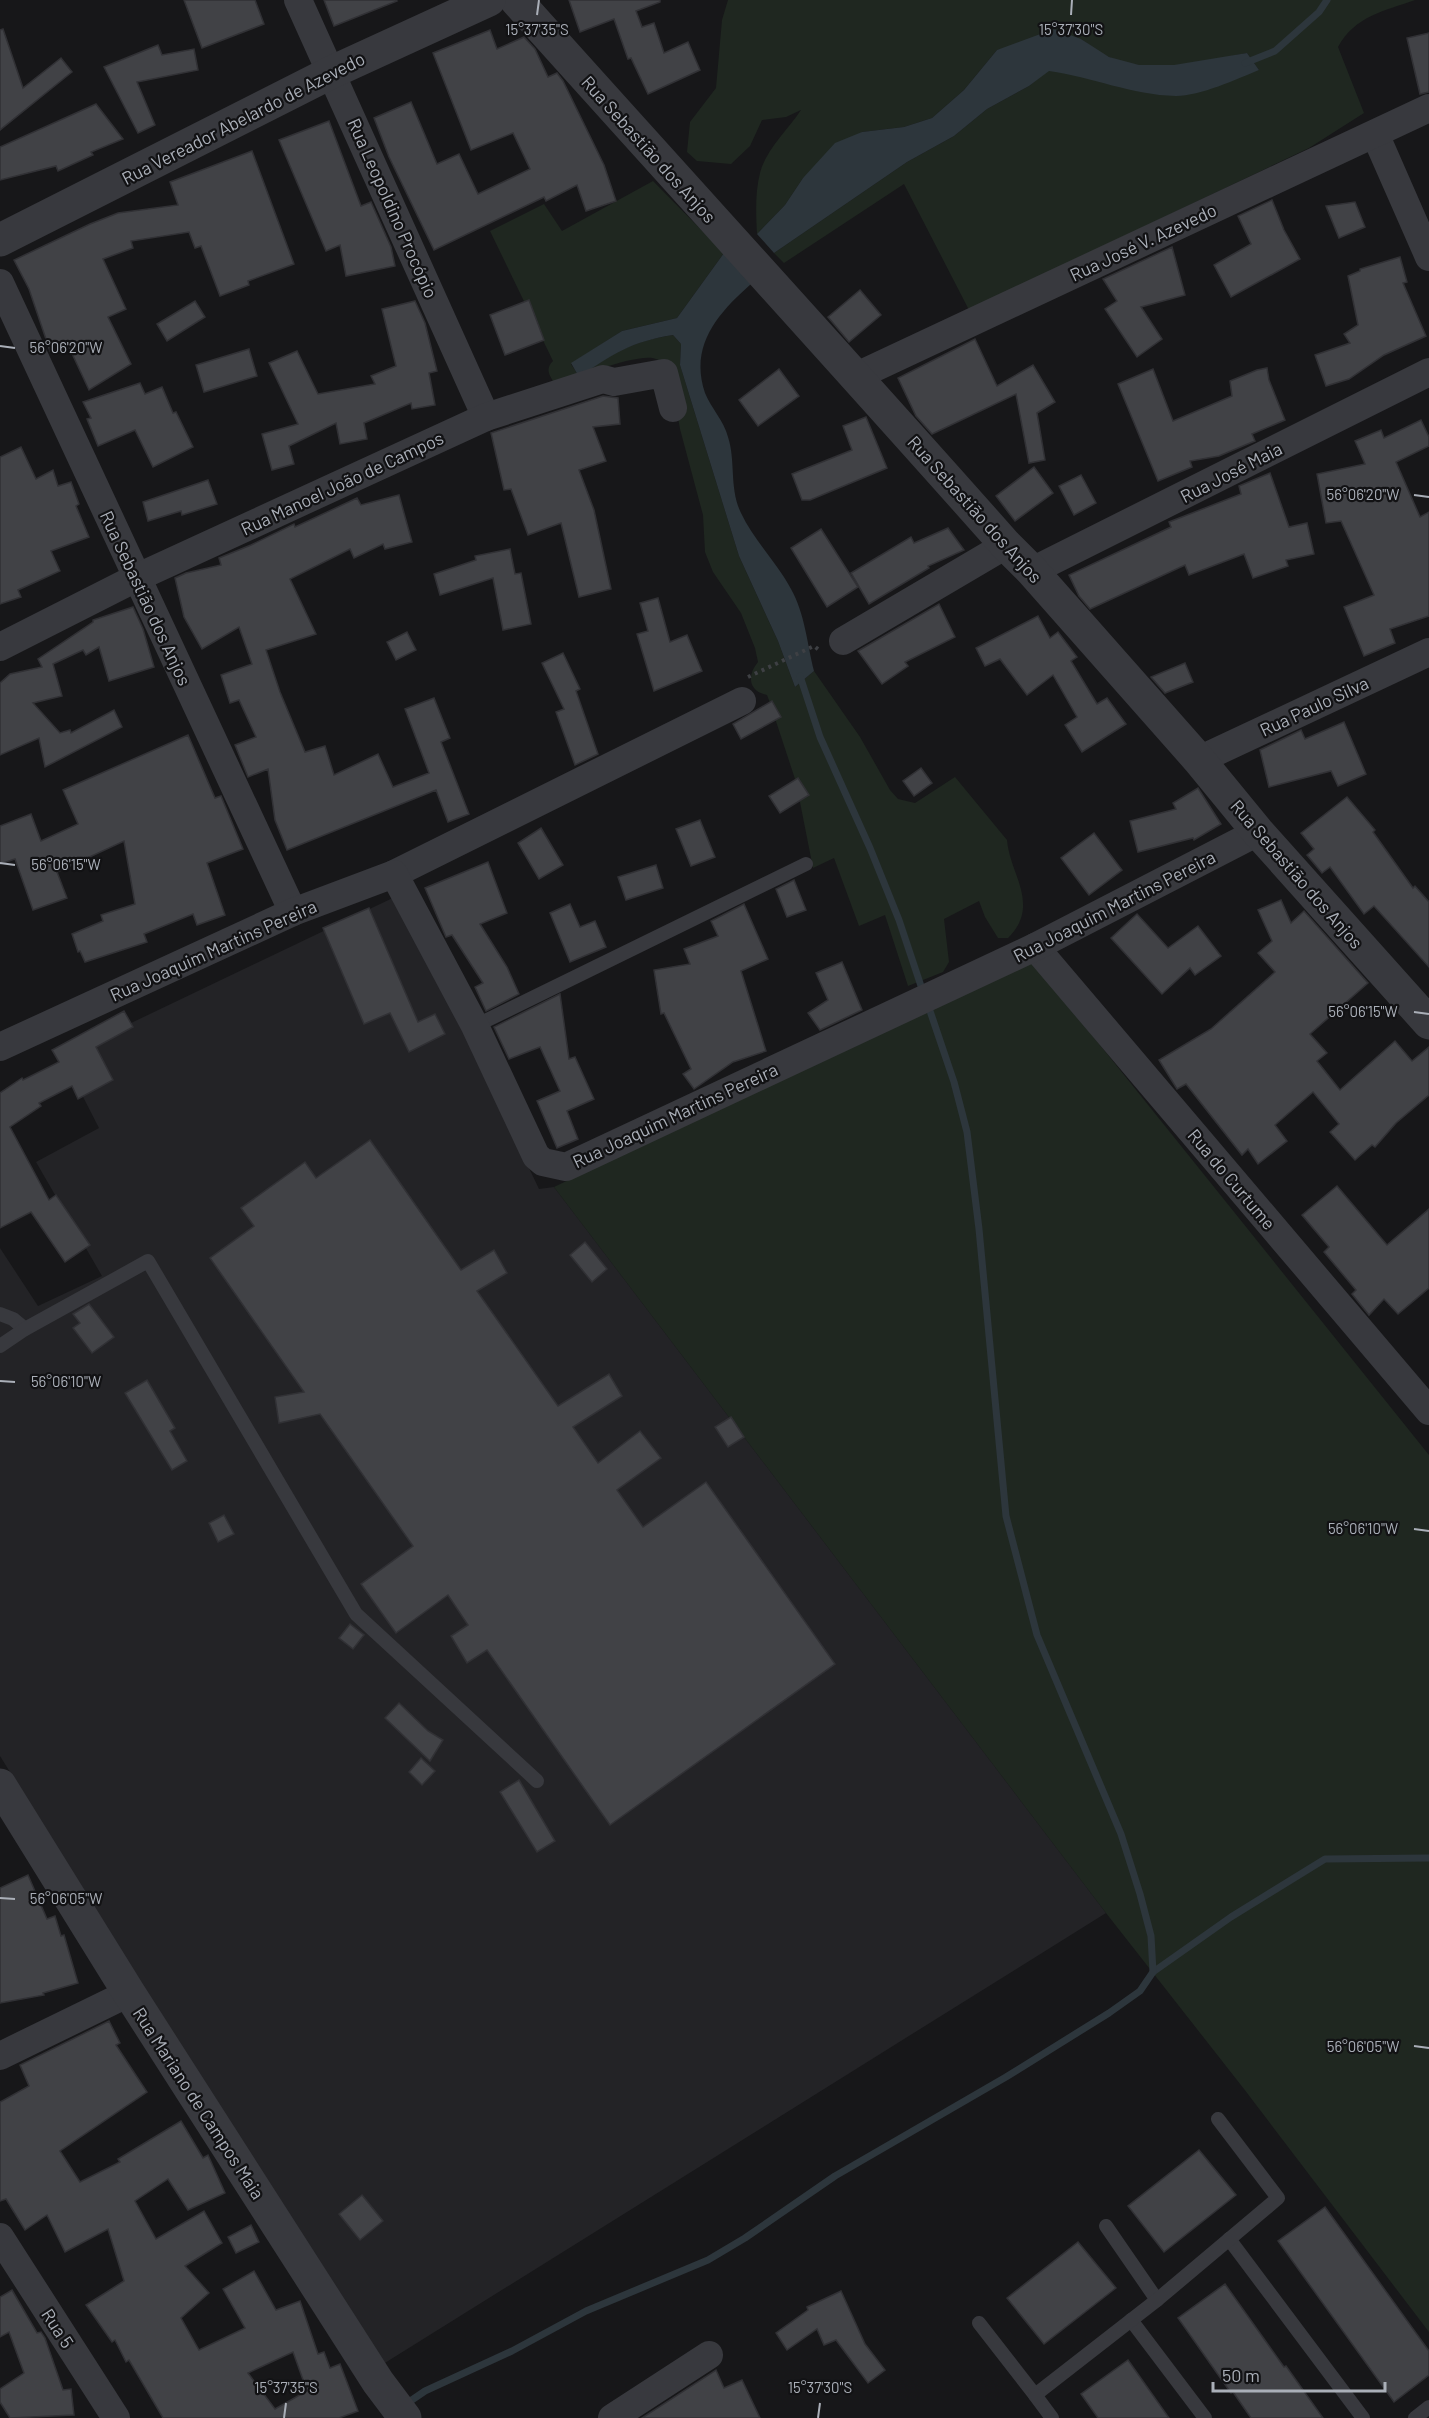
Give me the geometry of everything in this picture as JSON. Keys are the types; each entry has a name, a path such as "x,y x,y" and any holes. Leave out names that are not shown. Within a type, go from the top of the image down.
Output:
{"street":[{"name":"Rua Leopoldino Procópio","path":"298,0 486,417"},
{"name":"Rua Vereador Abelardo de Azevedo","path":"0,240 332,72 489,0"},
{"name":"Rua Sebastião dos Anjos","path":"516,0 757,269 857,376 1006,545 1032,571 1199,760 1258,832 1429,1023"},
{"name":"Rua José V. Azevedo","path":"857,376 1429,108"},
{"path":"1375,134 1429,257"},
{"name":"Rua Sebastião dos Anjos","path":"0,283 293,912"},
{"name":"Rua José Maia","path":"1032,571 1429,372"},
{"name":"Rua Manoel João de Campos","path":"0,647 136,578 486,417 603,379 614,382 664,373 673,408"},
{"path":"843,641 1006,545"},
{"name":"Rua Paulo Silva","path":"1199,760 1429,652"},
{"path":"394,874 744,690"},
{"name":"Rua Joaquim Martins Pereira","path":"0,1047 293,912 394,874 475,1026 536,1156 543,1162 566,1167 1035,947 1258,832"},
{"name":"Rua do Curtume","path":"1035,947 1429,1411"},
{"name":"Rua Mariano de Campos Maia","path":"0,1785 129,1993 378,2382 405,2418"},
{"path":"0,2056 129,1993"},
{"name":"Rua 5","path":"0,2237 116,2418"},
{"path":"612,2418 709,2355"}],"lane":[{"path":"475,1026 806,864"},
{"path":"0,1346 25,1329 148,1260 356,1614 537,1781"},
{"path":"0,1314 13,1319 25,1329"},
{"path":"1035,2395 1157,2300 1278,2198 1218,2119"},
{"path":"1106,2226 1157,2300"},
{"path":"1229,2239 1363,2418"},
{"path":"1131,2320 1204,2418"},
{"path":"979,2323 1052,2418"},
{"path":"1415,2418 1429,2407"}],"path":[{"path":"744,690 814,646"}],"shaded area":[{"path":"728,0 1415,0 1362,21 1353,28 1338,47 1364,113 1309,148 969,310 904,184 784,263 774,253 907,162 954,136 987,109 1029,86 1049,70 1072,74 1259,70 1247,53 1196,63 1142,66 1125,63 1105,55 1081,39 997,50 964,90 932,118 904,127 862,132 803,178 785,205 757,234 758,180 763,164 772,148 801,110 786,117 762,120 750,146 731,164 697,161 687,152 690,122 716,88 722,20"},
{"path":"1054,29 1081,39 1109,57 1139,65 1174,65 1247,53 1259,70 1207,90 1176,96 1144,93 1049,71 1029,86 987,109 954,136 907,162 774,253 757,234 785,205 803,178 835,143 862,132 904,127 932,118 964,90 997,50"},
{"path":"653,181 724,253 677,318 622,331 571,364 579,376 555,384 553,381 549,369 553,361 490,231 544,204 562,231"},
{"path":"724,253 751,284 728,307 710,332 701,360 701,376 705,393 724,425 728,437 737,504 752,532 791,589 803,619 814,671 795,687 778,641 739,556 680,365 681,344 673,335 645,341 613,355 579,377 571,363 622,331 677,318"},
{"path":"673,335 681,344 680,365 739,556 778,641 795,687 814,671 860,737 890,790 898,799 915,803 955,777 1007,840 1023,902 1018,926 1008,938 998,938 985,917 979,901 944,919 949,962 943,972 908,986 885,915 859,926 834,858 813,868 796,782 770,703 767,695 756,690 751,682 752,672 758,662 755,648 741,613 713,572 705,552 703,515 680,429 669,367 658,360 636,359 580,376 613,354 645,341"},
{"path":"399,895 539,1189 554,1187 1106,1913 380,2366 0,1756 0,1248 38,1306 102,1276 36,1162 99,1128 62,1056"},
{"path":"1031,959 1429,1455 1429,2332 1244,2089 1106,1913 554,1187"}],"building":[{"path":"184,0 255,0 264,24 202,48"},
{"path":"324,0 396,0 397,1 334,26"},
{"path":"569,0 660,0 660,2 636,11 642,27 654,23 664,53 688,42 700,70 648,94 631,58 628,59 614,19 580,32"},
{"path":"3,29 23,88 61,58 72,72 0,130 0,30"},
{"path":"490,30 497,49 524,37 535,49 548,77 557,73 563,81 604,165 616,201 586,211 577,185 546,201 544,197 434,250 389,157 374,118 411,102 437,164 459,154 478,194 530,169 513,133 471,150 433,53"},
{"path":"1429,33 1429,92 1420,94 1407,38"},
{"path":"158,45 162,55 194,49 198,70 137,82 155,125 138,133 104,67"},
{"path":"96,104 123,139 91,152 93,155 58,171 56,166 0,180 0,147"},
{"path":"329,121 361,206 371,202 391,247 395,266 346,276 340,245 326,251 279,140"},
{"path":"252,151 294,264 248,281 249,285 220,296 201,246 195,248 189,232 131,241 133,248 103,259 126,309 108,317 131,364 89,390 68,345 50,351 29,289 14,260 118,213 178,205 170,182"},
{"path":"1272,200 1284,230 1300,259 1231,297 1214,265 1251,244 1238,216"},
{"path":"1355,202 1365,227 1339,238 1326,206"},
{"path":"1172,247 1185,295 1141,307 1162,339 1137,357 1105,309 1117,301 1103,279"},
{"path":"1400,257 1407,282 1403,283 1426,336 1384,355 1349,379 1326,386 1315,355 1350,343 1344,334 1358,325 1348,276 1360,269"},
{"path":"860,290 881,315 849,342 828,317"},
{"path":"529,300 544,340 505,355 490,315"},
{"path":"195,301 205,317 167,341 157,324"},
{"path":"415,301 425,323 437,371 429,373 435,405 412,409 411,403 364,423 367,439 340,444 336,423 289,446 294,464 272,470 262,434 298,424 269,363 297,351 318,394 375,384 371,376 396,366 382,309"},
{"path":"975,339 997,386 1033,365 1055,402 1037,413 1045,460 1029,463 1016,394 932,434 916,416 898,378"},
{"path":"249,349 257,376 204,392 196,365"},
{"path":"1267,368 1269,380 1285,420 1252,434 1255,441 1219,456 1190,461 1192,467 1158,481 1118,384 1153,369 1173,421 1232,396 1230,381"},
{"path":"779,369 799,396 758,426 739,400"},
{"path":"140,383 145,394 162,387 173,413 176,412 193,447 153,467 135,430 98,446 87,419 91,418 83,402"},
{"path":"603,396 618,398 620,424 593,427 606,461 579,470 594,510 611,589 579,597 561,523 528,535 511,489 504,490 491,433"},
{"path":"866,417 887,468 810,500 802,500 792,474 852,450 843,426"},
{"path":"1421,420 1429,437 1429,446 1396,462 1420,517 1429,512 1429,616 1390,629 1395,643 1364,656 1344,607 1374,595 1341,521 1326,523 1317,474 1365,464 1355,441 1381,430 1384,438"},
{"path":"21,447 36,479 53,470 58,486 71,482 79,504 76,506 89,537 51,551 60,571 18,590 21,597 0,604 0,457"},
{"path":"1034,467 1053,493 1015,521 996,496"},
{"path":"1270,473 1289,527 1307,523 1314,554 1286,560 1288,566 1253,578 1244,554 1189,575 1185,565 1090,609 1079,596 1069,575 1171,527 1169,522 1241,494 1239,486"},
{"path":"1081,475 1096,503 1074,515 1059,486"},
{"path":"208,480 217,504 182,515 181,511 148,521 143,502"},
{"path":"399,495 412,542 385,549 383,544 354,558 350,549 290,579 316,634 266,650 280,692 305,752 325,746 334,775 378,754 393,787 429,773 405,709 434,698 450,738 441,742 469,814 448,822 436,790 287,850 275,820 268,769 248,777 235,745 256,737 239,700 230,703 221,675 252,664 239,627 202,649 184,617 175,578 186,573 221,565 219,558 294,524 295,527 357,498 361,505"},
{"path":"948,528 964,550 928,566 929,568 869,604 851,573 911,537 914,543"},
{"path":"821,529 858,587 827,607 791,548"},
{"path":"510,549 515,574 521,573 531,624 503,630 493,578 440,595 434,574 476,560 475,556"},
{"path":"658,598 670,642 687,635 702,671 654,691 637,634 648,631 640,603"},
{"path":"939,604 955,637 905,662 908,666 882,684 858,651"},
{"path":"133,607 143,629 154,667 109,681 99,647 86,655 83,650 53,664 62,696 33,703 60,733 70,730 71,733 114,710 122,727 45,767 39,738 0,755 0,683 10,674 42,667 38,659 93,620"},
{"path":"1038,616 1050,638 1058,632 1077,657 1071,661 1097,704 1107,698 1126,724 1082,752 1065,725 1077,717 1053,675 1027,695 1000,659 985,666 976,648"},
{"path":"407,632 416,650 396,660 387,642"},
{"path":"563,653 580,689 576,691 598,754 575,765 556,712 564,709 542,663"},
{"path":"1185,663 1193,682 1165,693 1151,677"},
{"path":"772,701 781,717 741,739 733,724"},
{"path":"1344,722 1366,774 1338,786 1331,771 1269,787 1260,750 1301,730 1305,739"},
{"path":"188,735 215,798 221,796 243,849 207,863 225,915 197,925 193,914 144,934 147,942 85,962 80,951 78,952 72,934 103,921 101,915 135,904 124,841 57,872 67,898 33,910 15,859 0,864 0,826 31,814 41,841 78,824 63,790"},
{"path":"921,768 932,783 914,796 903,781"},
{"path":"798,778 809,795 780,813 769,796"},
{"path":"1198,788 1221,824 1194,840 1193,838 1138,852 1130,821 1176,809 1173,803"},
{"path":"1347,797 1375,830 1373,832 1413,888 1415,886 1429,902 1429,967 1374,906 1364,914 1330,867 1322,873 1307,855 1314,849 1301,833"},
{"path":"700,820 715,857 691,866 676,829"},
{"path":"541,828 563,865 539,879 518,843"},
{"path":"1094,833 1122,870 1089,895 1061,858"},
{"path":"488,862 507,913 480,924 507,967 519,994 486,1011 475,987 483,983 452,935 446,937 425,888"},
{"path":"656,865 663,888 626,900 618,877"},
{"path":"794,880 806,910 787,917 776,889"},
{"path":"1281,900 1291,923 1304,911 1368,983 1310,1034 1327,1053 1317,1061 1340,1090 1395,1041 1412,1061 1429,1047 1429,1095 1396,1123 1375,1147 1372,1145 1355,1160 1330,1132 1339,1124 1313,1092 1275,1125 1287,1141 1258,1164 1248,1149 1242,1155 1186,1084 1177,1089 1159,1060 1211,1029 1275,972 1258,953 1272,941 1258,910"},
{"path":"570,904 580,927 595,921 606,947 570,962 550,913"},
{"path":"744,904 768,959 741,971 766,1051 733,1062 694,1089 683,1074 691,1069 664,1013 661,1014 654,970 690,964 684,949 718,936 711,921"},
{"path":"369,908 418,1022 435,1014 445,1034 409,1052 390,1013 364,1024 323,928"},
{"path":"1137,914 1168,948 1198,926 1221,956 1195,975 1190,968 1162,994 1111,938"},
{"path":"842,962 862,1010 820,1030 808,1013 828,1000 816,973"},
{"path":"560,994 569,1059 575,1057 594,1099 567,1111 578,1139 557,1148 537,1101 560,1091 540,1047 509,1059 494,1027"},
{"path":"124,1011 133,1027 96,1047 113,1080 78,1099 72,1086 39,1103 41,1106 10,1127 49,1200 56,1195 90,1245 65,1262 31,1212 0,1228 0,1093 22,1078 23,1080 59,1062 52,1050"},
{"path":"370,1140 461,1270 494,1250 507,1273 477,1291 558,1406 609,1374 622,1396 573,1427 598,1463 640,1431 661,1458 617,1490 643,1527 706,1482 835,1664 610,1825 487,1650 467,1663 451,1636 468,1625 448,1595 396,1633 361,1584 413,1546 320,1414 279,1423 275,1397 304,1392 210,1258 254,1226 241,1208 305,1162 316,1178"},
{"path":"1337,1186 1387,1245 1429,1209 1429,1288 1398,1314 1384,1299 1369,1315 1352,1294 1356,1290 1324,1252 1329,1247 1302,1215"},
{"path":"585,1242 607,1269 592,1282 570,1255"},
{"path":"89,1304 114,1337 92,1353 73,1328 80,1323 73,1314"},
{"path":"147,1380 175,1428 170,1431 187,1461 172,1470 125,1393"},
{"path":"731,1417 744,1437 728,1447 715,1427"},
{"path":"224,1515 234,1534 218,1542 209,1523"},
{"path":"350,1624 364,1635 353,1649 339,1638"},
{"path":"399,1703 428,1731 443,1740 430,1761 385,1718"},
{"path":"421,1758 435,1771 422,1785 409,1772"},
{"path":"519,1780 555,1841 537,1852 500,1792"},
{"path":"28,1875 47,1919 55,1916 61,1936 64,1935 78,1983 43,1993 44,1995 0,2003 0,1888"},
{"path":"109,2021 120,2043 116,2045 147,2092 60,2151 80,2182 120,2162 118,2159 181,2121 203,2158 208,2155 225,2193 188,2210 168,2179 135,2201 156,2239 204,2211 222,2243 185,2266 209,2293 181,2318 199,2350 245,2328 223,2289 254,2271 276,2310 300,2301 318,2354 324,2352 330,2368 340,2364 358,2411 339,2418 163,2418 129,2360 126,2362 115,2340 112,2342 86,2305 124,2281 108,2229 65,2252 47,2215 25,2230 6,2199 0,2201 0,2102 29,2086 20,2065","holes":["293,2352 307,2391 275,2409 248,2373"]},
{"path":"1199,2150 1236,2195 1164,2252 1128,2206"},
{"path":"362,2195 383,2221 360,2240 339,2214"},
{"path":"1325,2207 1429,2351 1429,2375 1394,2402 1278,2241"},
{"path":"251,2225 259,2242 236,2253 228,2237"},
{"path":"1078,2242 1116,2288 1044,2344 1007,2298"},
{"path":"1225,2284 1323,2418 1251,2418 1233,2392 1231,2393 1178,2318"},
{"path":"12,2290 37,2333 41,2332 45,2338 63,2390 71,2389 74,2415 10,2418 0,2402 0,2389 24,2373 9,2332 0,2337 0,2297"},
{"path":"841,2291 865,2344 885,2370 868,2383 836,2340 824,2345 817,2329 787,2350 776,2333 808,2310 807,2307"},
{"path":"1128,2360 1169,2418 1098,2418 1081,2394"},
{"path":"716,2370 724,2388 742,2380 760,2418 642,2418"}],"waterway":[{"path":"1245,63 1275,51 1319,12 1327,0"},
{"path":"800,676 820,737 870,848 899,920 923,992"},
{"path":"406,2404 425,2391 512,2351 586,2311 708,2260 745,2238 835,2176 1006,2077 1109,2013 1140,1991 1153,1972 1151,1936 1121,1834 1037,1635 1006,1516 979,1229 967,1132 954,1082 928,1005"},
{"path":"1153,1972 1231,1917 1325,1859 1429,1858"}]}
